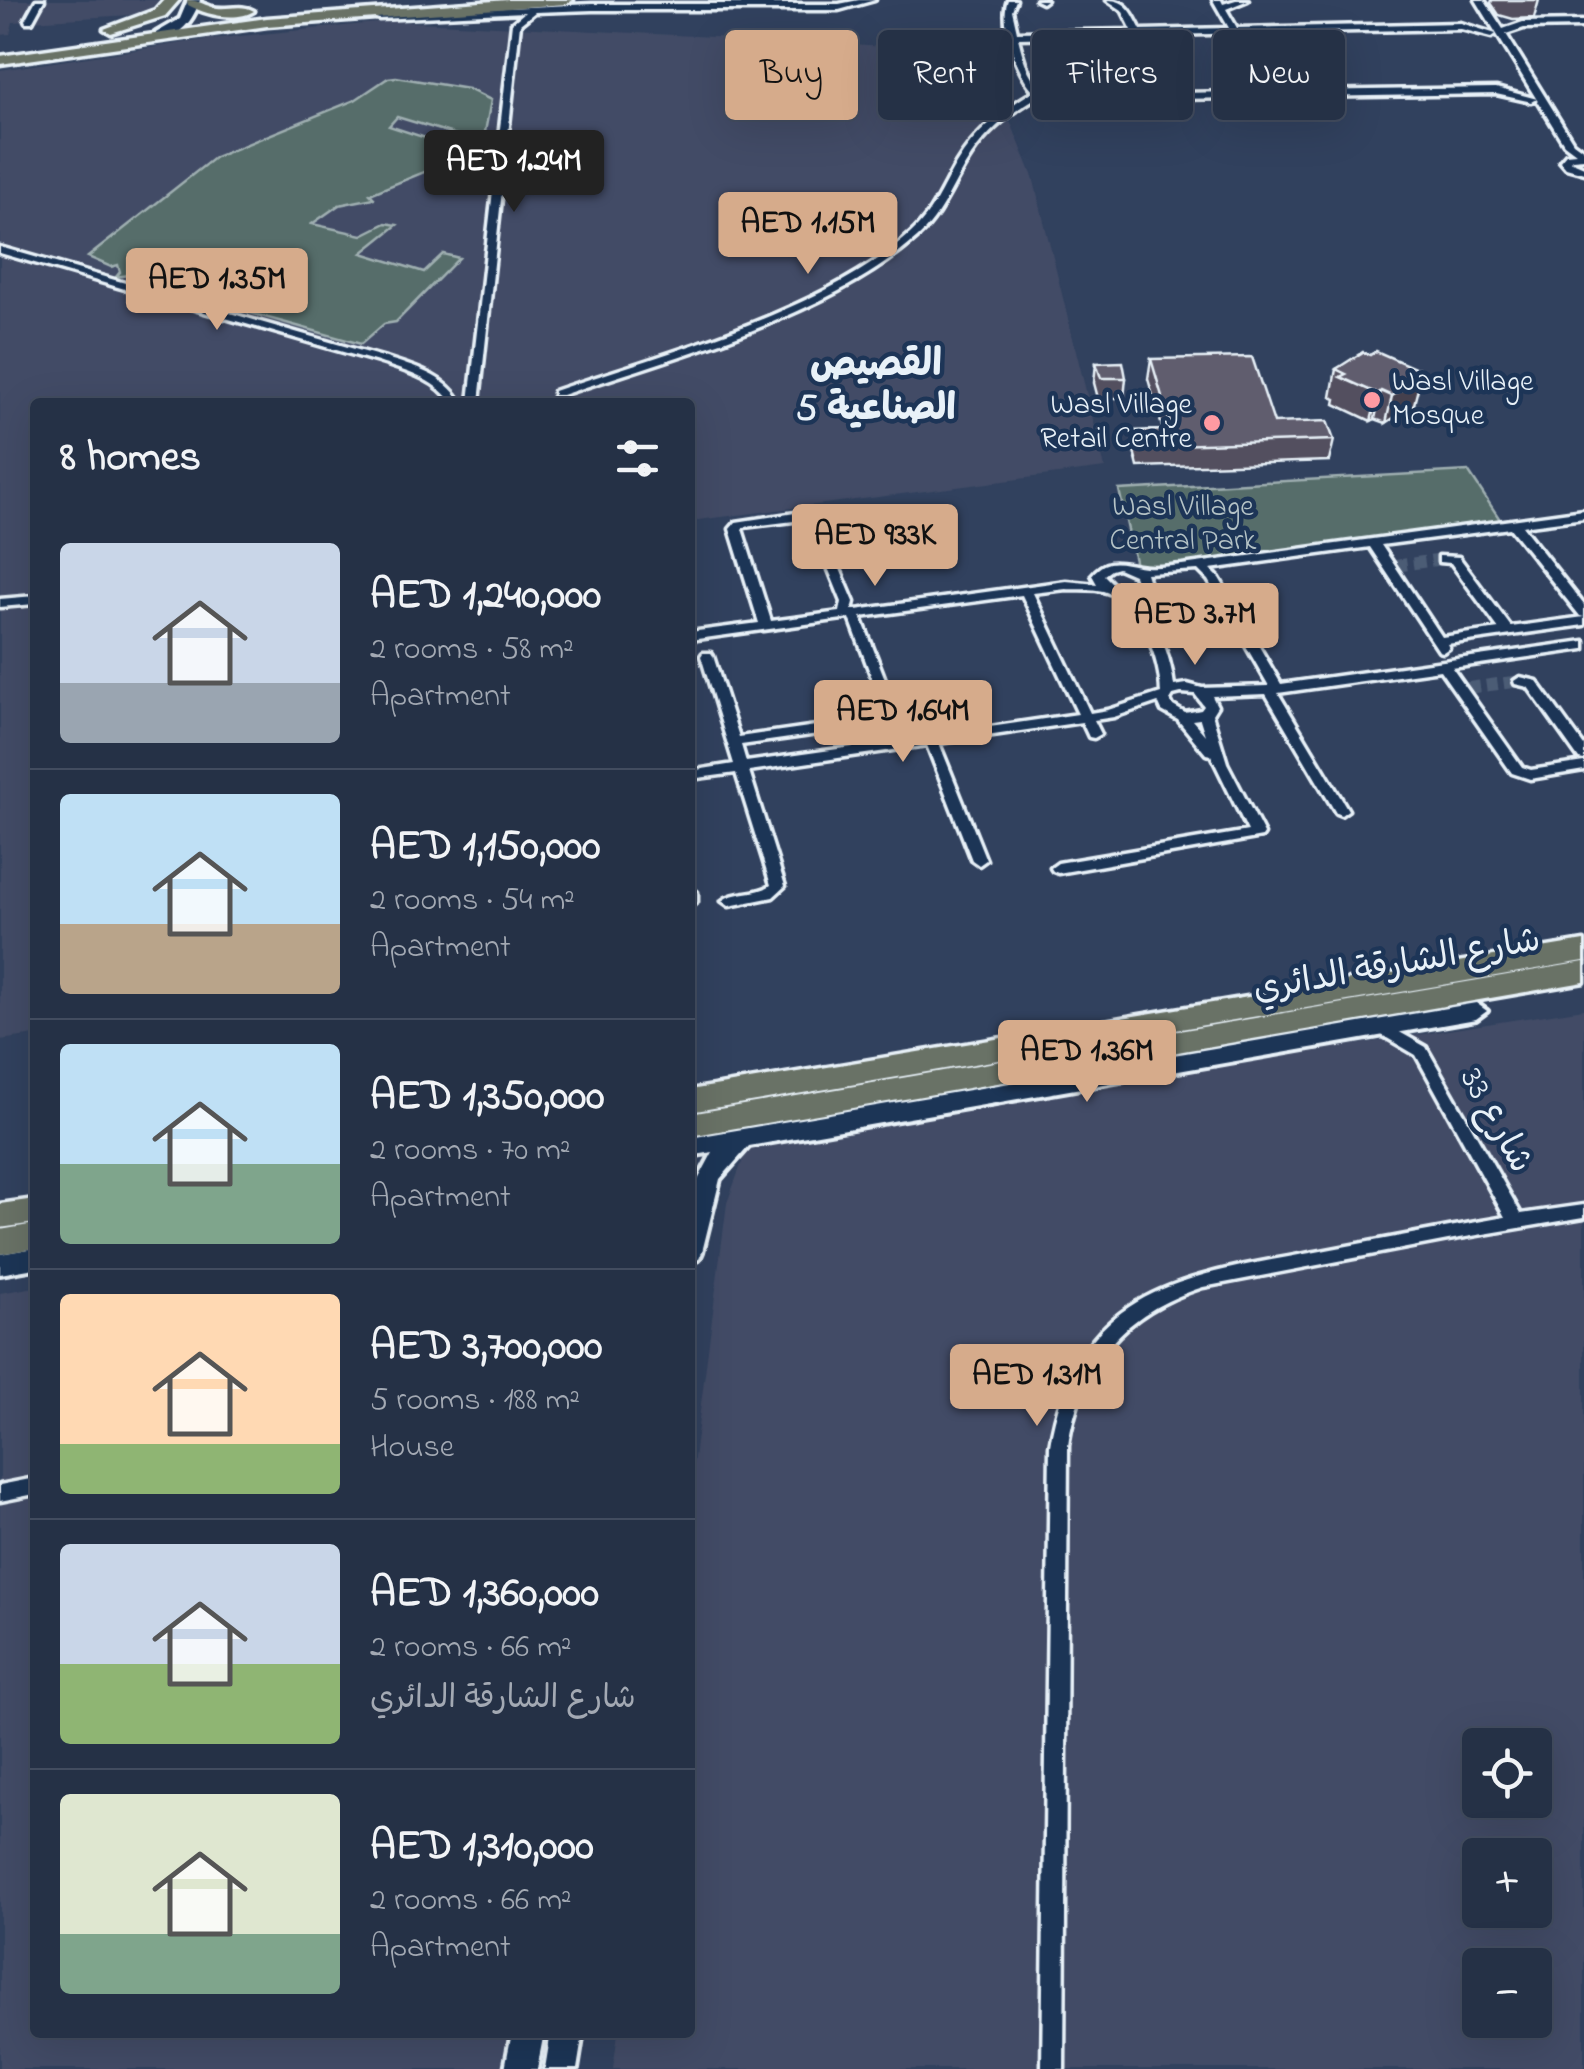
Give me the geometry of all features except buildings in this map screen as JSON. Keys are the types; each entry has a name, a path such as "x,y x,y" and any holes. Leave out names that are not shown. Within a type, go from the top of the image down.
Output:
{"highway":[{"name":"شارع الشارقة الدائري","path":"695,1100 1584,951"},
{"name":"شارع الشارقة الدائري","path":"695,1124 1584,972"},
{"path":"1476,1011 1508,985"},
{"path":"0,1216 30,1211"},
{"path":"0,1242 30,1237"}],"main road":[{"path":"104,31 149,18 168,8 172,0"},
{"path":"189,1 219,12 401,0"},
{"path":"0,46 104,31 566,0"},
{"path":"0,60 160,36 183,26 296,9"}],"street":[{"path":"29,20 40,0"},
{"path":"350,14 409,17 537,10 839,7 871,0"},
{"path":"1111,0 1126,8 1137,30"},
{"path":"1244,0 1220,4 1234,30 1461,26 1496,34 1528,24"},
{"path":"1471,0 1496,34 1566,157 1565,162 1578,169 1584,179"},
{"path":"1480,0 1486,17"},
{"path":"183,26 189,1"},
{"path":"1006,4 1032,87"},
{"path":"516,23 537,10"},
{"path":"493,12 516,23"},
{"path":"1461,26 1486,17 1528,24 1584,24"},
{"path":"474,398 516,23"},
{"path":"1496,34 1569,144 1584,154"},
{"path":"1014,35 1032,35"},
{"path":"1193,97 1496,91 1512,88 1521,81"},
{"path":"1496,91 1532,99"},
{"path":"558,393 758,320 865,271 903,245 932,218 970,151 1012,108 1032,99"},
{"path":"1566,157 1584,154"},
{"path":"0,250 382,360 447,390 453,398"},
{"path":"1066,585 1129,590 1140,578 1182,569 1584,514"},
{"path":"766,626 736,529 740,524 802,516 814,519 903,744"},
{"path":"1513,523 1584,613"},
{"path":"1373,542 1439,641 1448,664 1513,766 1523,774 1584,766"},
{"path":"1442,560 1455,560 1507,632"},
{"path":"695,635 1066,585 1113,565 1140,578"},
{"path":"1200,566 1212,578 1342,810"},
{"path":"1100,572 1099,579 1139,612 1161,654 1199,691 1208,710 1220,763"},
{"path":"1139,612 1140,578"},
{"path":"1026,591 1094,734"},
{"path":"0,603 30,600"},
{"path":"1439,641 1584,622"},
{"path":"1109,714 1180,688 1274,690 1584,644"},
{"path":"1058,868 1253,837 1257,831 1220,763 1164,704 1161,654"},
{"path":"707,656 778,886 768,894 728,901"},
{"path":"1520,681 1532,684 1584,756"},
{"path":"695,773 1086,716 1208,710 1274,690"},
{"path":"734,742 894,720"},
{"path":"931,740 979,860"},
{"path":"695,1146 1476,1011"},
{"name":"شارع 33","path":"1420,1051 1423,1032 1436,1018"},
{"name":"شارع 33","path":"1380,1027 1420,1051 1516,1221"},
{"path":"695,1225 700,1198 719,1158 743,1138"},
{"path":"695,1176 700,1198"},
{"path":"1054,2069 1060,1446 1067,1403 1084,1365 1126,1318 1183,1286 1584,1211"},
{"path":"0,1264 30,1259"},
{"path":"0,1493 30,1487"},
{"path":"522,2069 527,2038"},
{"path":"561,2069 566,2038"}],"shaded area":[{"path":"0,0 160,0 149,10 131,15 13,22 10,34 0,35"},
{"path":"396,21 725,38 725,120 858,120 858,46 878,47 878,120 1011,123 1033,177 1105,468 695,520 695,398 30,398 30,1036 0,1040 0,70 209,39"},
{"path":"1584,1009 1584,2069 613,2069 617,2038 695,2038 695,1450 727,1203 751,1138"},
{"path":"30,1288 30,2038 514,2038 509,2069 0,2069 0,1293"}],"green space":[{"path":"388,78 468,89 491,100 483,143 397,117 389,126 444,144 448,156 432,169 370,194 374,198 339,205 312,224 362,235 386,223 397,225 362,253 424,272 443,254 459,258 396,322 384,324 361,344 158,287 174,274 159,270 116,277 120,272 118,265 111,267 88,257 215,157 355,100"},
{"name":"Wasl Village Central Park","path":"1468,471 1503,524 1137,570 1119,490"}],"tunnel":[{"path":"1395,566 1443,559"},
{"path":"1468,688 1520,681"}],"place":[{"name":"Wasl Village Mosque","path":"1372,400"},
{"name":"Wasl Village Retail Centre","path":"1212,423"}],"district":[{"name":"القصيص الصناعية 5","path":"876,388"}]}
